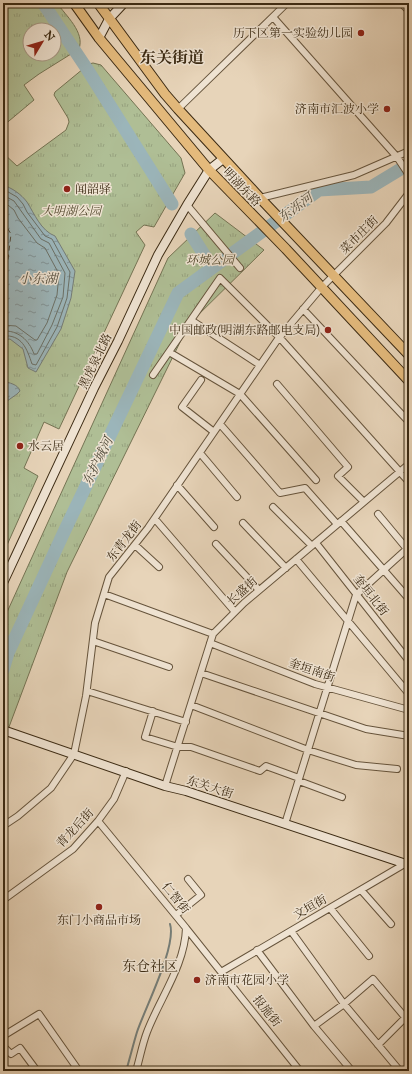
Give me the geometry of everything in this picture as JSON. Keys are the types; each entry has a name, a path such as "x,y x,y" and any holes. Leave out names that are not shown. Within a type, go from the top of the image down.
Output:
{"main road":[{"name":"明湖东路","path":"74,3 99,38 209,170 286,249 409,381"},
{"name":"明湖东路","path":"98,3 108,19 178,109 223,159 409,356"},
{"path":"99,38 108,19 124,3"},
{"name":"黑虎泉北路","path":"3,583 158,255 209,170 223,159"},
{"name":"东关大街","path":"3,730 165,786 408,864"}],"street":[{"path":"178,109 287,3"},
{"path":"401,3 409,11"},
{"path":"273,17 398,159 409,175"},
{"path":"260,198 354,175 398,159 409,151"},
{"name":"菜市庄街","path":"321,288 386,223 409,193"},
{"path":"187,205 240,268"},
{"path":"153,375 220,278 280,338 409,482"},
{"name":"东青龙街","path":"3,826 18,816 51,788 74,754 87,691 95,623 109,577 154,519 260,365 321,288"},
{"path":"303,309 409,422"},
{"path":"191,320 260,365"},
{"path":"169,352 240,394 316,480"},
{"path":"201,380 182,408 214,432"},
{"path":"277,384 348,467 338,476 364,502"},
{"path":"220,424 280,493 305,488 384,570 409,599"},
{"path":"200,453 237,497"},
{"name":"长盛街","path":"165,786 214,634 259,590 409,464"},
{"path":"177,485 214,526"},
{"name":"奎垣北街","path":"273,507 314,544 409,661"},
{"path":"285,824 356,595 408,548 378,514"},
{"path":"154,519 235,612"},
{"path":"243,523 286,568"},
{"path":"216,544 259,590"},
{"path":"135,545 159,567"},
{"path":"296,559 409,694"},
{"path":"104,594 214,634"},
{"path":"93,641 169,666"},
{"name":"奎垣南街","path":"210,643 315,684 409,710"},
{"path":"201,673 366,729 409,736"},
{"path":"87,691 186,722"},
{"path":"191,705 308,750 356,765 397,769"},
{"path":"153,711 145,737 178,747 191,747 260,771 266,766 342,797"},
{"name":"青龙后街","path":"3,900 73,849 98,821 114,799 126,772"},
{"name":"仁智街","path":"98,821 186,928 186,942 147,1032 137,1070"},
{"name":"文垣街","path":"221,972 408,864"},
{"path":"176,915 201,895 188,879"},
{"path":"361,890 391,924"},
{"path":"330,908 369,956"},
{"name":"报施街","path":"186,928 300,1071"},
{"path":"291,931 344,1004 400,1071"},
{"path":"257,950 314,1026 352,1071"},
{"path":"314,1026 344,1004 373,979 408,1018 378,1044"},
{"path":"3,1036 39,1014 79,1071"},
{"path":"3,1046 11,1054 20,1048 37,1071"}],"green space":[{"path":"3,3 57,3 74,24 79,36 79,49 62,60 62,22 22,22 22,62 58,62 24,85 34,100 3,126"},
{"name":"大明湖公园","path":"93,63 101,65 181,158 185,173 154,227 144,225 136,232 145,245 59,429 44,422 24,468 38,476 3,554 3,153 17,166 66,130 69,122 68,118 54,95 55,92 89,64"},
{"name":"环城公园","path":"215,213 264,250 189,324 67,572 3,741 3,621 168,258"}],"water":[{"name":"小东湖","path":"3,185 10,188 25,199 42,226 50,234 55,236 75,271 71,298 61,329 36,372 28,368 23,349 10,339 3,340"},
{"path":"3,381 15,385 20,391 3,404"}],"waterway":[{"path":"43,3 87,69 172,204"},
{"name":"东护城河","path":"3,670 8,653 64,532 178,293 319,190 371,187 409,164"},
{"path":"191,234 212,267"},
{"path":"3,637 12,642"},
{"path":"126,1071 137,1032 165,962 171,934 170,924"}],"ferry route":[{"path":"3,221 11,234 6,276 3,281"}],"place":[{"name":"历下区第一实验幼儿园","path":"361,33"},
{"name":"济南市汇波小学","path":"387,109"},
{"name":"闻韶驿","path":"67,189"},
{"name":"中国邮政(明湖东路邮电支局)","path":"328,330"},
{"name":"水云居","path":"20,446"},
{"name":"东门小商品市场","path":"99,907"},
{"name":"济南市花园小学","path":"197,980"}],"district":[{"name":"东关街道","path":"172,57"},
{"name":"东仓社区","path":"150,966"}],"water label":[{"name":"东泺河","path":"295,207"}]}
